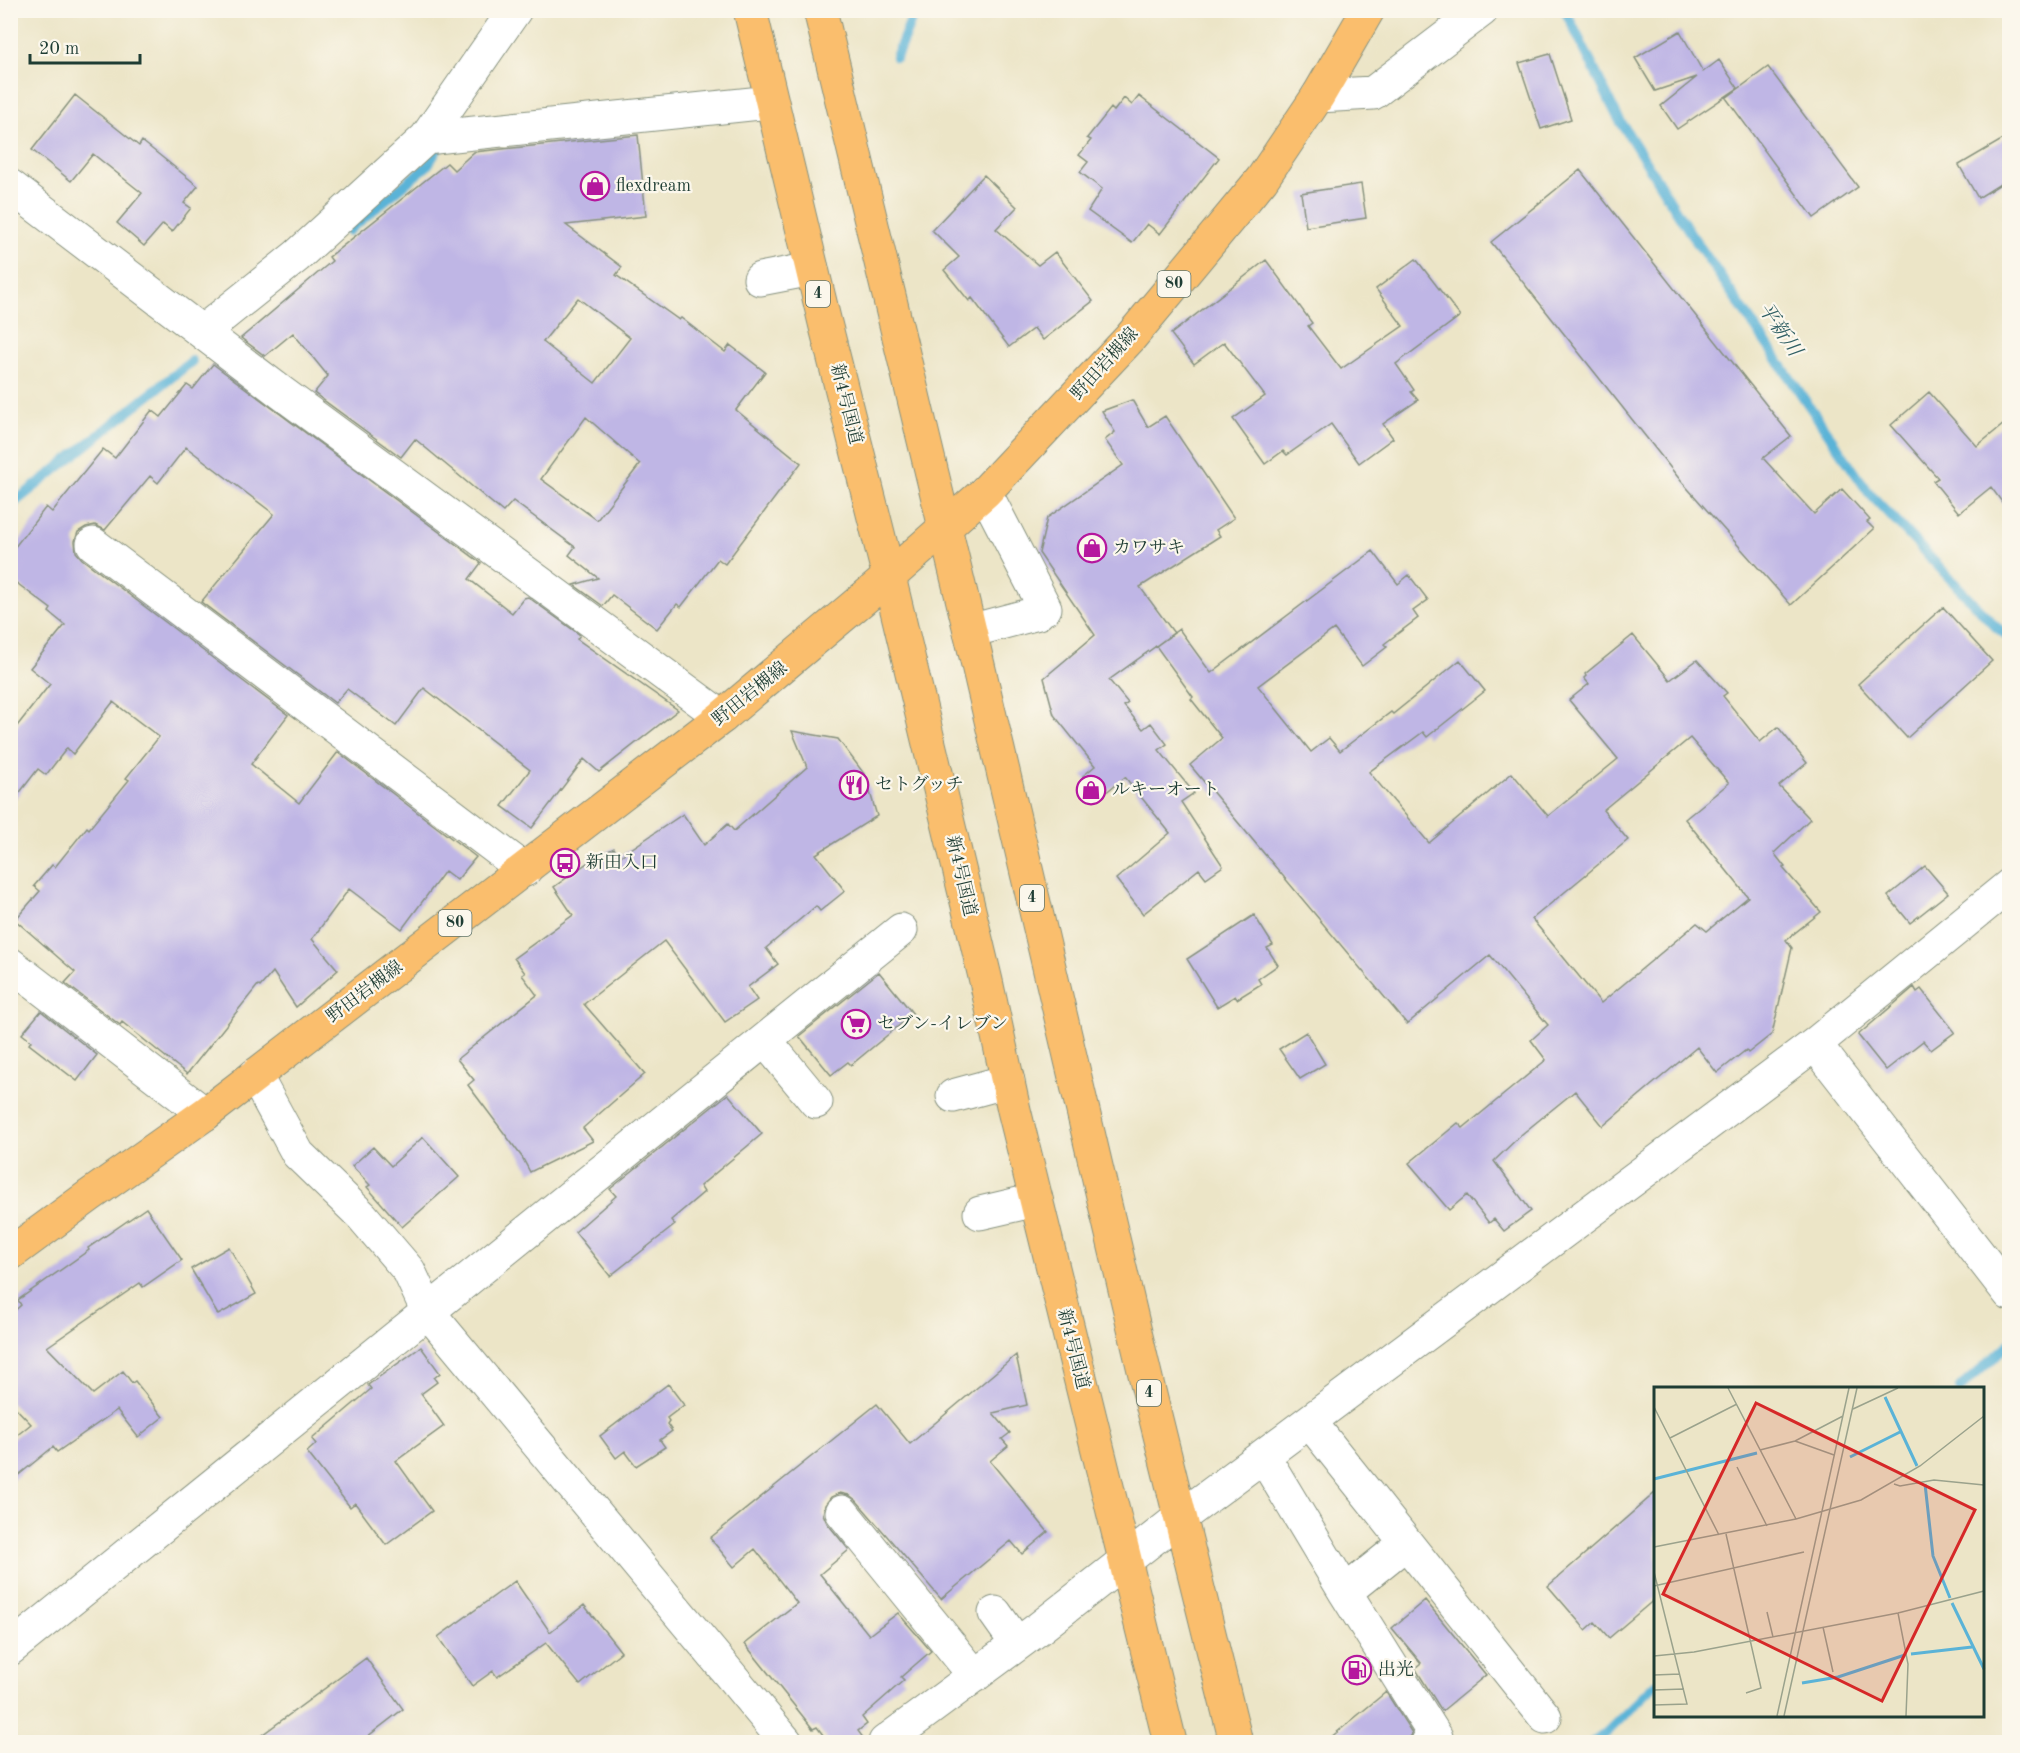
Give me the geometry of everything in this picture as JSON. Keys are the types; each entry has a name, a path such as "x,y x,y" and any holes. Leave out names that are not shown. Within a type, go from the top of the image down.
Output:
{"main road":[{"name":"新4号国道","path":"750,10 812,269 890,577 1036,1200 1170,1743"},
{"name":"4","path":"820,10 970,631 1142,1360 1236,1743"},
{"name":"野田岩槻線","path":"10,1254 205,1114 722,717 890,577 985,492 1130,338 1262,179 1318,96 1368,10"}],"street":[{"path":"202,332 297,256 428,137 515,10"},
{"path":"1318,96 1373,93 1482,10"},
{"path":"428,137 771,102"},
{"path":"10,186 282,393 722,717"},
{"path":"760,279 812,269"},
{"path":"970,631 1042,611 985,492"},
{"path":"93,544 525,870"},
{"path":"885,1743 1181,1518 1815,1044 2010,885"},
{"path":"10,1649 901,930"},
{"path":"10,964 205,1114"},
{"path":"765,1040 816,1102"},
{"path":"1815,1044 2010,1294"},
{"path":"255,1076 298,1154 362,1216 409,1271 428,1312 786,1743"},
{"path":"953,1096 1008,1082"},
{"path":"980,1213 1036,1200"},
{"path":"1310,1422 1545,1717"},
{"path":"1264,1457 1436,1737 1428,1743"},
{"path":"842,1512 975,1676"},
{"path":"1345,1592 1406,1543"},
{"path":"995,1613 1017,1644"}],"building":[{"path":"1680,31 1703,72 1719,60 1738,88 1677,129 1661,106 1697,77 1655,91 1635,58"},
{"path":"1550,54 1571,119 1541,129 1519,63"},
{"path":"1768,67 1858,187 1814,218 1726,98"},
{"path":"75,95 139,146 142,141 198,186 184,203 191,208 172,232 163,224 144,246 117,223 142,193 93,154 71,181 32,150"},
{"path":"1139,96 1219,158 1160,234 1147,224 1132,243 1088,211 1102,189 1080,172 1088,162 1079,155 1091,140 1087,138 1111,108 1114,111 1124,98 1132,105"},
{"path":"638,135 646,216 566,225 622,267 616,275 679,320 681,318 725,352 730,345 765,372 736,410 801,463 725,564 718,559 681,607 677,604 657,629 612,595 603,606 574,585 598,578 569,555 575,547 513,501 503,512 415,439 401,457 314,393 328,376 293,333 265,356 241,338 332,261 329,257 447,163 454,170 474,152","holes":["578,298 630,338 595,383 543,342","586,417 640,464 597,520 541,479"]},
{"path":"2010,135 2010,178 1978,198 1959,165"},
{"path":"1580,170 1791,436 1763,458 1814,514 1842,489 1870,520 1867,522 1874,529 1791,605 1681,481 1491,242"},
{"path":"984,175 1017,207 996,229 1038,265 1055,252 1093,301 1043,340 1034,328 1009,347 972,298 969,301 944,270 959,257 932,230"},
{"path":"1361,184 1366,218 1306,227 1301,193"},
{"path":"1416,259 1460,316 1396,364 1414,390 1411,392 1418,400 1383,424 1393,438 1359,463 1331,424 1287,455 1283,451 1265,464 1233,419 1265,396 1224,342 1194,364 1171,334 1266,260 1312,323 1308,326 1341,369 1403,326 1376,289"},
{"path":"213,364 481,563 469,579 512,613 524,598 528,597 580,635 577,639 678,710 599,772 584,759 532,828 502,806 530,770 424,688 396,726 347,689 335,703 201,602 274,514 186,447 158,483 150,476 105,530 95,525 78,532 75,541 76,552 82,559 288,715 251,764 299,803 338,752 476,857 457,880 445,871 402,929 349,889 312,939 338,970 296,1007 273,972 260,987 258,985 187,1074 122,1022 120,1025 65,983 75,972 15,920 40,891 34,886 52,865 55,867 87,827 89,829 129,780 126,778 159,737 113,702 73,754 67,748 46,775 38,769 10,805 10,735 50,684 30,668 65,625 49,612 51,609 10,578 10,553 46,507 52,512 103,449 115,458 152,410 161,417 187,385 193,389"},
{"path":"1929,392 1977,446 2010,419 2010,513 1991,487 1959,513 1933,481 1938,478 1891,425"},
{"path":"1132,400 1148,427 1165,416 1234,518 1216,530 1220,536 1140,587 1174,633 1109,680 1128,703 1124,706 1143,729 1151,723 1167,744 1159,750 1194,793 1181,802 1223,866 1206,878 1199,869 1143,914 1116,879 1170,833 1125,777 1099,798 1083,776 1095,766 1054,715 1044,678 1095,635 1039,553 1047,518 1123,465 1105,440 1115,432 1102,411"},
{"path":"1373,551 1398,584 1409,575 1428,600 1413,611 1418,618 1384,644 1387,647 1362,666 1334,629 1258,686 1311,752 1329,738 1340,751 1391,712 1393,714 1460,660 1485,691 1427,737 1423,732 1369,772 1429,843 1512,773 1548,816 1618,759 1569,700 1589,684 1584,678 1585,674 1633,635 1670,680 1697,660 1727,693 1723,696 1760,742 1778,727 1807,763 1779,786 1810,819 1774,853 1785,867 1783,868 1821,912 1786,940 1792,948 1772,1034 1748,1053 1746,1050 1717,1073 1697,1047 1603,1126 1575,1091 1522,1134 1494,1161 1531,1211 1504,1231 1494,1219 1489,1223 1467,1195 1449,1210 1409,1163 1458,1123 1463,1128 1546,1060 1531,1040 1548,1025 1490,955 1407,1024 1190,765 1222,738 1191,699 1193,697 1156,646 1179,629 1211,673","holes":["1690,738 1729,783 1685,819 1748,897 1707,931 1697,923 1601,1003 1532,919 1628,840 1603,810"]},
{"path":"1943,607 1992,661 1907,738 1858,684"},
{"path":"792,731 838,739 865,775 877,816 816,854 845,891 820,911 816,906 766,948 778,964 748,987 757,1000 725,1022 664,941 584,1004 645,1074 583,1128 593,1141 530,1172 522,1157 468,1085 474,1080 457,1059 537,995 522,975 525,973 514,958 573,915 554,887 590,861 614,848 619,857 683,814 704,845 728,824 734,831 807,767"},
{"path":"1925,866 1948,893 1910,923 1888,896"},
{"path":"1254,915 1273,945 1267,948 1278,965 1258,979 1261,984 1237,999 1235,996 1217,1007 1187,959"},
{"path":"879,972 913,1014 851,1065 848,1062 831,1075 799,1036"},
{"path":"1914,987 1917,992 1921,989 1955,1032 1931,1050 1923,1041 1886,1070 1858,1035"},
{"path":"41,1011 97,1055 77,1081 29,1044 31,1041 22,1034"},
{"path":"1306,1032 1325,1064 1300,1079 1279,1049"},
{"path":"728,1094 762,1134 700,1186 704,1192 671,1220 675,1225 610,1276 575,1232 616,1196 610,1189"},
{"path":"423,1137 459,1177 402,1227 367,1187 370,1185 352,1166 373,1147 391,1166"},
{"path":"146,1208 182,1260 143,1287 140,1283 47,1347 93,1394 123,1371 132,1383 135,1381 163,1417 138,1437 117,1410 57,1452 53,1447 10,1482 10,1441 31,1424 10,1402 10,1315 21,1305 18,1300"},
{"path":"229,1247 256,1294 218,1315 191,1269"},
{"path":"421,1347 440,1373 434,1378 437,1382 421,1394 444,1426 396,1461 432,1511 386,1545 355,1503 350,1507 307,1452 316,1444 312,1439 371,1389 368,1385"},
{"path":"1016,1355 1027,1405 993,1413 1010,1433 1002,1439 1008,1446 990,1461 1048,1532 1022,1554 1011,1541 941,1599 856,1500 840,1493 831,1497 825,1505 823,1514 827,1523 849,1550 820,1574 869,1635 898,1613 931,1651 901,1677 904,1680 862,1717 867,1724 858,1731 867,1743 829,1743 817,1727 813,1729 745,1644 797,1603 755,1549 734,1567 710,1538 877,1404 910,1444"},
{"path":"668,1384 684,1405 667,1418 669,1421 667,1424 672,1431 660,1440 665,1447 636,1466 625,1451 616,1458 600,1436"},
{"path":"1654,1494 1654,1600 1609,1638 1595,1622 1586,1630 1548,1586"},
{"path":"515,1581 550,1632 584,1605 621,1652 580,1685 546,1643 497,1677 493,1671 472,1686 438,1637"},
{"path":"1425,1600 1486,1675 1442,1711 1415,1668 1421,1663 1392,1628"},
{"path":"366,1658 403,1709 359,1743 251,1743"},
{"path":"1386,1692 1412,1733 1403,1743 1324,1743"}],"waterway":[{"path":"896,57 911,20 918,10"},
{"name":"平新川","path":"1565,10 1617,116 1689,231 1869,493 1995,626 2010,638"},
{"path":"348,231 427,166 442,142"},
{"path":"10,506 192,361"},
{"path":"1961,1387 2010,1343"},
{"path":"1594,1742 1654,1686"}],"place":[{"name":"flexdream","path":"595,186"},
{"name":"カワサキ","path":"1092,548"},
{"name":"セトグッチ","path":"854,785"},
{"name":"ルキーオート","path":"1091,790"},
{"name":"新田入口","path":"565,863"},
{"name":"セブン-イレブン","path":"856,1024"},
{"name":"出光","path":"1357,1670"}]}
